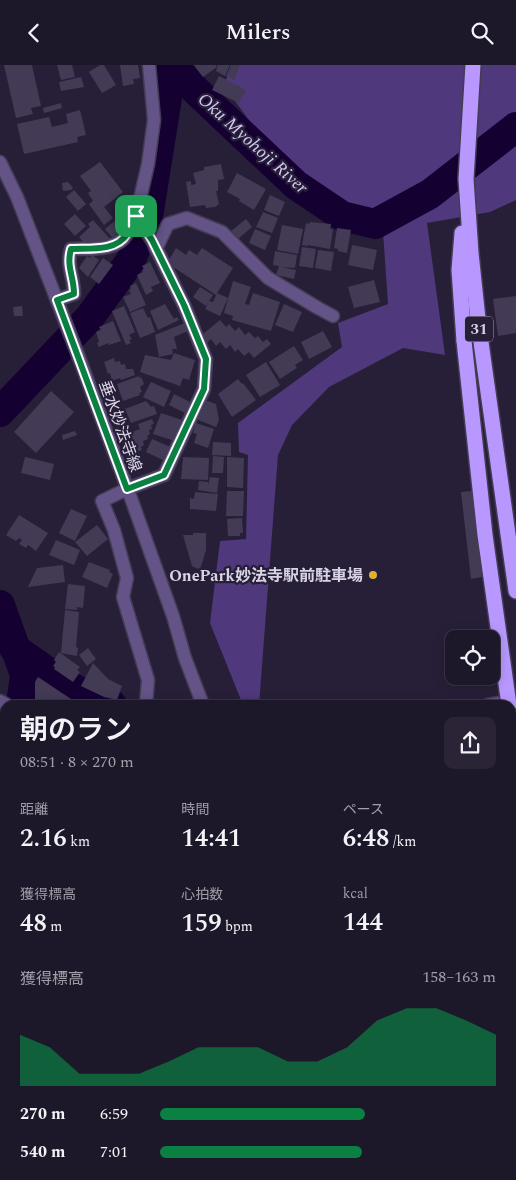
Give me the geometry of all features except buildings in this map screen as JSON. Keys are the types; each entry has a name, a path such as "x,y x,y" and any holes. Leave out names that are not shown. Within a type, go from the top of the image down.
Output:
{"highway":[{"name":"31","path":"473,65 459,270 464,341 485,535 508,700"},
{"name":"31","path":"466,179 479,328 516,591"}],"street":[{"path":"57,300 74,294 74,285 68,260 71,249 110,247 120,243 127,236 137,217 148,164 154,120 149,65"},
{"name":"垂水妙法寺線","path":"0,162 16,197 78,355 173,616 185,658 201,700"},
{"path":"137,217 154,244 184,305 206,359 204,389 164,475 102,501 114,530 127,578 123,597 148,680 146,700"},
{"path":"154,244 168,224 187,218 222,233 268,278 333,316"}],"shaded area":[{"path":"231,65 516,65 516,200 490,212 427,223 445,355 403,348 329,387 292,425 278,455 259,700 241,700 210,623 220,541 246,539 248,455 239,452 238,423 342,347 338,323 388,304 383,231 315,194 265,142 224,86"}],"waterway":[{"path":"0,412 90,317 131,260 148,217 167,98 168,65"},
{"name":"Oku Myohoji River","path":"174,65 190,85 296,185 342,216 375,224 430,194 516,127"},
{"path":"0,605 25,675 22,700"},
{"path":"14,648 49,673 97,700"}],"place":[{"name":"OnePark妙法寺駅前駐車場","path":"373,575"}],"route":[{"path":"136,216 152,240 184,305 206,359 204,389 164,475 127,489 57,300 74,294 74,285 68,260 71,249 110,247 120,243 127,236 136,216"}]}
